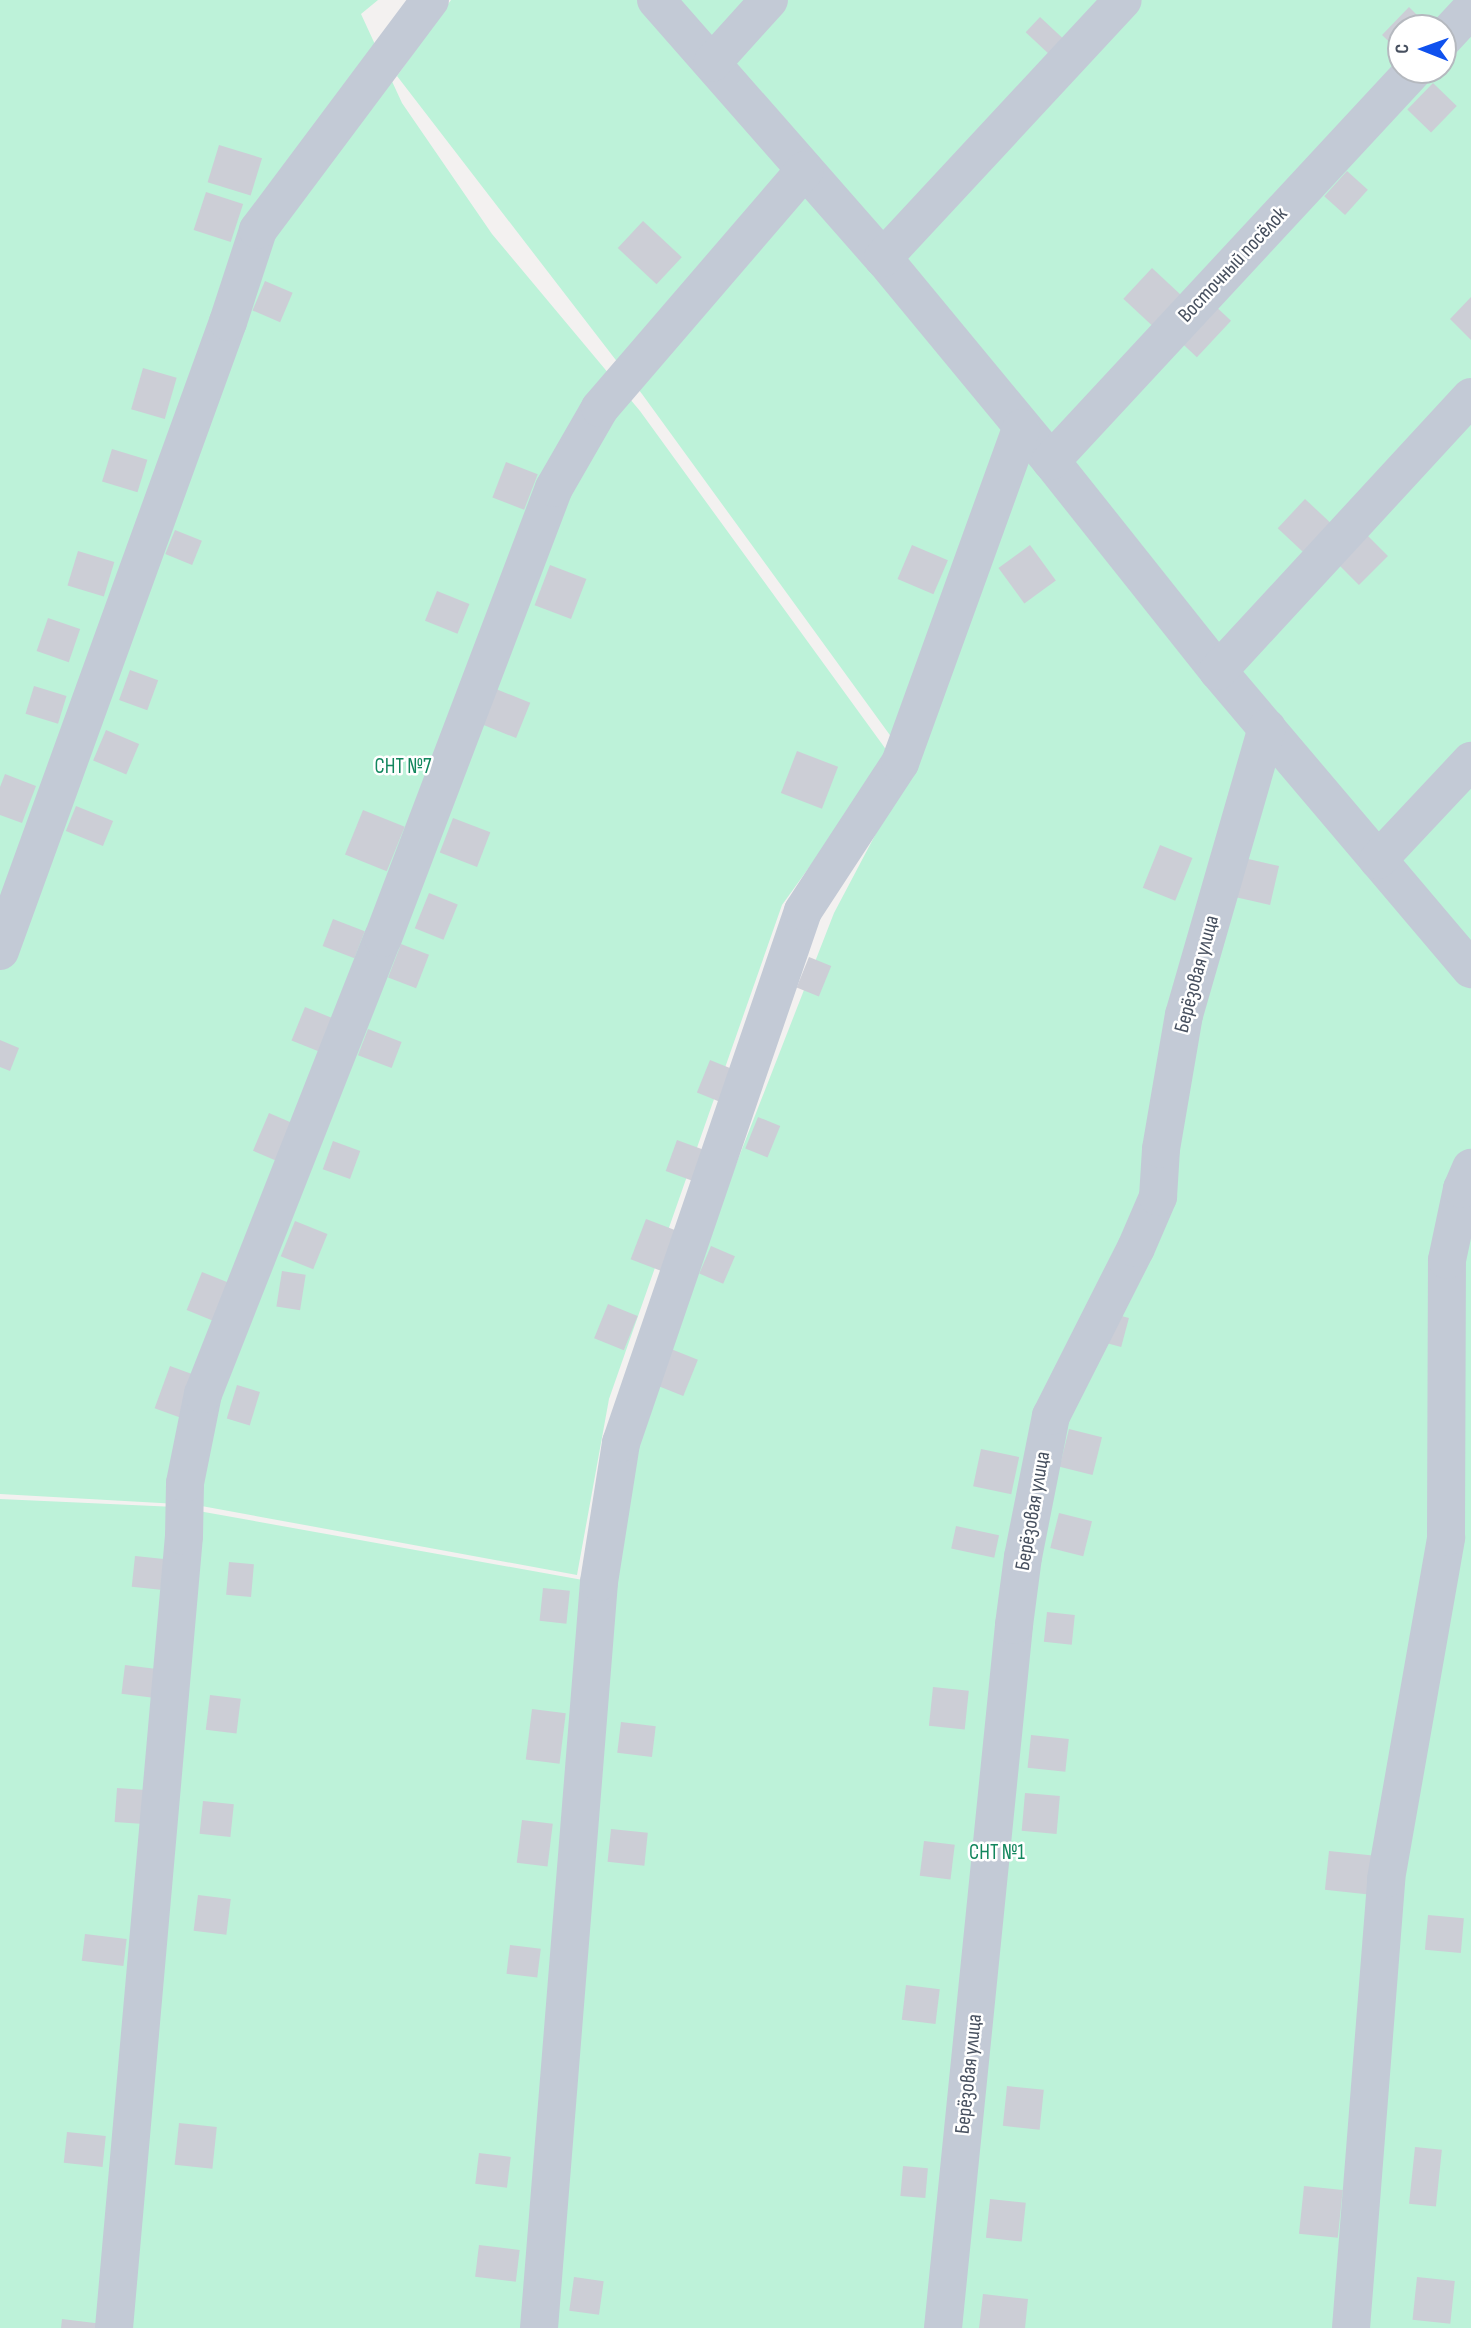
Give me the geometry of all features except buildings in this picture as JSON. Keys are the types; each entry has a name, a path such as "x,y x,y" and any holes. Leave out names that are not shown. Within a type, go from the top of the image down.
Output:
{"street":[{"path":"0,951 228,323 258,230 430,0"},
{"path":"656,0 883,258 1051,461 1218,671 1471,970"},
{"path":"712,62 769,0"},
{"path":"883,258 1123,0"},
{"path":"1457,24 1471,9"},
{"name":"Восточный посёлок","path":"1051,461 1401,84"},
{"path":"114,2328 184,1536 185,1483 203,1394 383,938 554,488 600,408 805,170"},
{"path":"1218,671 1471,397"},
{"path":"539,2328 599,1582 621,1443 803,911 900,763 1021,428"},
{"name":"Берёзовая улица","path":"943,2328 1014,1625 1023,1557 1048,1429 1051,1416 1136,1248 1158,1197 1161,1149 1184,1015 1267,728"},
{"path":"1378,860 1471,761"},
{"path":"1351,2328 1386,1879 1446,1537 1447,1259 1462,1189 1471,1168"}],"green space":[{"name":"СНТ №7","path":"0,0 378,0 361,14 402,103 492,234 640,411 890,755 782,905 609,1399 577,1575 196,1505 0,1494"},
{"name":"СНТ №1","path":"451,0 1471,0 1471,2328 0,2328 0,1499 176,1507 605,1584 627,1444 834,913 882,822 908,760 642,394 397,76"}]}
